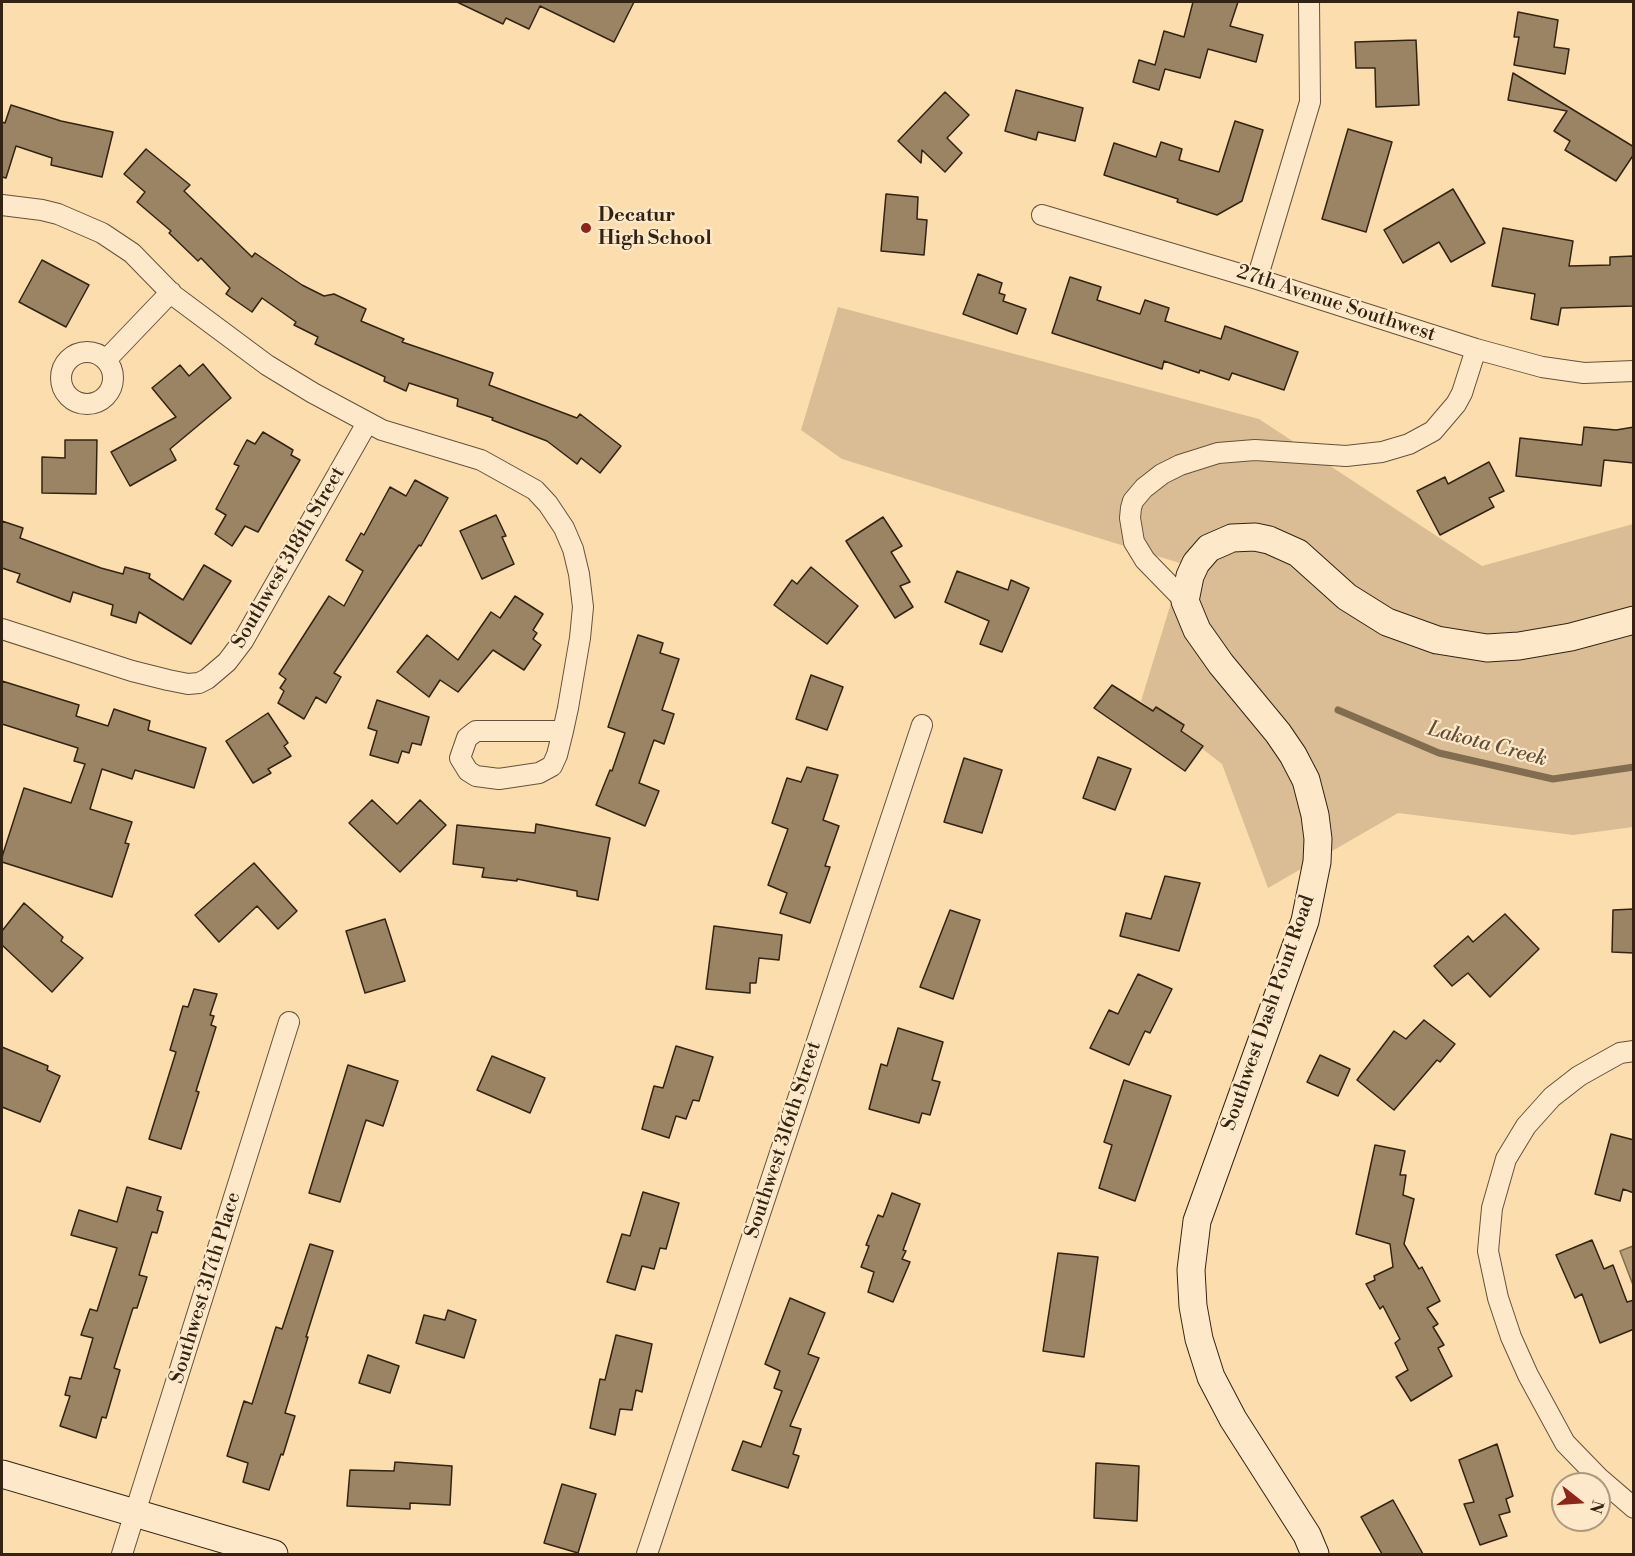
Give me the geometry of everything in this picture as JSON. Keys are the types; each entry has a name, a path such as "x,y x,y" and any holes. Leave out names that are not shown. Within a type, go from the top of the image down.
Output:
{"main road":[{"path":"1185,601 1190,576 1196,563 1209,548 1232,538 1255,537 1269,540 1298,554 1347,597 1387,622 1445,642 1487,648 1519,646 1571,638 1634,620"},
{"name":"Southwest Dash Point Road","path":"1185,601 1205,644 1278,733 1293,755 1306,780 1315,815 1318,839 1317,862 1305,921 1197,1221 1191,1270 1193,1306 1199,1339 1211,1377 1233,1419 1307,1535 1315,1554"},
{"path":"2,1474 274,1554"}],"street":[{"path":"1257,279 1310,102 1309,2"},
{"path":"2,205 50,212 75,220 102,233 132,254 171,292 267,364 367,423 405,437 462,453 497,467 535,490 548,504 564,528 573,549 583,607 580,638 563,731 557,755 552,766 539,773 499,779 476,776 468,771 460,758 467,738 476,731 563,731"},
{"name":"27th Avenue Southwest","path":"1042,215 1257,279 1476,349 1542,367 1584,373 1634,371"},
{"path":"106,360 171,292"},
{"path":"1185,601 1145,560 1134,542 1130,518 1131,508 1133,501 1144,488 1162,474 1180,465 1218,453 1267,451 1346,456 1382,452 1410,444 1433,431 1456,404 1462,393 1476,349"},
{"name":"Southwest 318th Street","path":"2,629 151,676 188,684 200,683 227,662 243,641 367,423"},
{"name":"Southwest 316th Street","path":"647,1554 922,725"},
{"name":"Southwest 317th Place","path":"122,1554 289,1022"},
{"path":"1634,1050 1620,1053 1579,1076 1552,1098 1526,1126 1506,1159 1492,1208 1488,1251 1498,1298 1511,1337 1528,1375 1565,1443 1598,1477 1634,1508"}],"shaded area":[{"path":"838,307 1259,419 1482,566 1633,524 1633,827 1573,835 1398,813 1268,888 1222,764 1141,701 1183,564 842,459 801,430"},
{"path":"1633,1246 1633,1285 1620,1251"}],"building":[{"path":"457,2 634,2 614,42 540,6 529,29 506,18 503,24"},
{"path":"1193,2 1238,2 1230,26 1263,35 1256,62 1208,49 1200,78 1165,69 1159,90 1133,82 1139,60 1155,65 1164,31 1184,37"},
{"path":"1518,12 1558,20 1554,47 1569,49 1565,74 1514,65 1519,37 1514,37"},
{"path":"1416,40 1419,105 1376,107 1375,68 1356,68 1355,42"},
{"path":"1513,73 1634,147 1634,154 1616,181 1565,150 1570,141 1554,131 1567,111 1508,100"},
{"path":"1016,90 1083,108 1075,141 1038,132 1036,140 1005,131"},
{"path":"945,92 969,115 947,138 962,153 945,172 922,150 921,163 898,141"},
{"path":"11,105 61,121 113,132 102,177 51,165 52,158 16,146 6,178 2,177 2,122 5,123"},
{"path":"1235,121 1263,130 1242,201 1217,215 1177,202 1178,199 1104,175 1114,143 1156,157 1161,142 1182,149 1179,160 1219,172"},
{"path":"1348,129 1392,142 1366,232 1322,219"},
{"path":"146,149 190,185 184,191 252,257 255,253 302,285 324,296 334,294 366,309 361,321 404,339 402,342 493,373 489,385 577,418 580,414 621,446 600,473 581,458 577,464 547,441 492,420 493,418 457,406 458,399 409,383 406,391 384,381 385,377 315,344 318,337 294,325 296,322 262,298 252,312 226,294 230,288 201,258 198,261 169,233 171,231 137,202 145,192 124,174"},
{"path":"1453,189 1485,243 1451,262 1439,242 1403,263 1384,230"},
{"path":"886,194 918,197 917,219 927,220 924,255 881,251"},
{"path":"1503,228 1573,241 1569,266 1610,265 1610,257 1634,256 1634,306 1561,308 1558,325 1531,319 1535,294 1492,286"},
{"path":"42,260 89,285 66,327 19,302"},
{"path":"978,274 1002,283 999,293 1005,295 1003,301 1026,309 1017,334 963,314"},
{"path":"1070,277 1101,287 1097,300 1140,314 1145,300 1169,308 1165,321 1221,339 1225,326 1298,352 1284,390 1232,373 1229,380 1164,361 1162,369 1052,333"},
{"path":"203,364 231,398 170,449 176,460 130,486 111,452 176,417 152,388 180,365 189,376"},
{"path":"1584,427 1616,430 1634,427 1634,463 1604,460 1601,486 1516,476 1520,438 1582,445"},
{"path":"263,432 293,450 291,455 300,460 258,532 245,526 232,546 215,534 226,515 216,509 239,466 234,464 247,440 255,444"},
{"path":"65,440 97,440 96,494 42,493 42,457 65,458"},
{"path":"1489,462 1504,491 1489,498 1494,507 1440,535 1417,491 1445,477 1448,484"},
{"path":"415,480 448,498 421,546 419,545 334,673 341,677 326,703 316,697 304,719 278,703 284,691 280,688 286,679 279,674 329,596 344,606 363,571 346,560 361,533 364,535 390,487 406,496"},
{"path":"496,515 506,536 502,537 514,564 482,579 460,531"},
{"path":"883,517 902,546 891,552 910,582 900,586 913,607 895,618 846,541"},
{"path":"2,521 23,528 20,538 101,568 123,574 125,567 150,574 149,578 183,600 204,565 231,581 191,644 139,612 136,623 111,615 113,605 73,592 70,602 17,582 20,574 2,568"},
{"path":"811,567 858,606 827,644 774,605 792,580 797,584"},
{"path":"957,571 1008,590 1011,580 1029,588 1002,652 980,644 989,621 945,602"},
{"path":"515,596 543,614 533,630 537,633 533,639 541,645 524,670 493,650 458,692 440,680 429,697 397,672 427,635 458,660 491,612 500,618"},
{"path":"638,635 663,643 660,653 679,659 662,710 674,714 664,744 654,740 639,783 659,791 645,826 596,805 610,770 612,771 625,733 608,727"},
{"path":"811,675 843,687 827,730 796,719"},
{"path":"2,681 79,705 76,716 108,726 114,709 150,721 148,730 206,748 194,788 135,770 132,779 102,769 90,809 132,822 125,843 129,844 112,897 2,862 24,788 71,803 85,764 74,761 78,748 2,724"},
{"path":"1112,685 1153,711 1156,707 1184,725 1181,731 1203,746 1185,771 1094,708"},
{"path":"377,700 429,717 421,745 412,743 409,753 402,751 398,763 370,755 377,731 368,728"},
{"path":"268,713 288,743 284,746 291,756 268,769 271,773 253,783 226,741"},
{"path":"1098,757 1131,769 1115,810 1083,798"},
{"path":"964,758 1002,770 982,833 944,822"},
{"path":"807,767 838,775 823,820 839,826 825,866 830,867 810,923 780,913 787,893 768,885 788,829 772,823 787,778 801,782"},
{"path":"372,800 397,824 420,800 446,825 400,872 349,823"},
{"path":"536,824 610,838 598,900 577,896 577,891 517,879 517,881 482,877 484,868 453,864 457,825 535,833"},
{"path":"254,863 297,911 278,929 257,906 219,942 195,915"},
{"path":"1165,876 1200,883 1179,951 1120,936 1126,913 1151,919"},
{"path":"24,903 63,937 61,941 83,958 52,992 2,945 2,931"},
{"path":"1634,909 1634,953 1612,952 1613,910"},
{"path":"950,910 980,920 953,999 920,987"},
{"path":"1505,914 1539,949 1490,997 1468,973 1452,986 1434,966 1468,936 1473,942"},
{"path":"385,919 405,981 365,993 346,931"},
{"path":"714,926 782,935 779,960 759,958 756,983 750,983 750,993 706,989"},
{"path":"1138,974 1172,989 1150,1033 1145,1031 1129,1065 1090,1048 1109,1010 1118,1014"},
{"path":"194,989 217,994 210,1015 214,1016 211,1025 216,1027 181,1149 149,1139 176,1052 170,1050 183,1006 188,1007"},
{"path":"1424,1020 1455,1044 1440,1062 1437,1060 1394,1110 1357,1080 1394,1031 1406,1039"},
{"path":"898,1028 943,1042 932,1080 940,1082 930,1115 922,1113 919,1123 869,1109 881,1064 887,1066"},
{"path":"676,1046 713,1057 699,1101 693,1100 686,1119 676,1116 669,1138 642,1129 654,1086 663,1088"},
{"path":"2,1047 48,1066 47,1070 60,1076 40,1122 2,1107"},
{"path":"1320,1055 1350,1069 1338,1096 1307,1082"},
{"path":"492,1056 545,1078 530,1113 477,1090"},
{"path":"348,1065 398,1081 383,1126 366,1120 340,1202 309,1193"},
{"path":"1124,1080 1171,1096 1135,1201 1099,1188 1112,1145 1104,1142"},
{"path":"1611,1134 1634,1140 1634,1193 1623,1189 1620,1201 1595,1194"},
{"path":"1375,1145 1405,1151 1400,1175 1406,1175 1403,1195 1414,1199 1404,1244 1419,1269 1422,1267 1440,1301 1427,1308 1438,1324 1433,1327 1444,1345 1438,1348 1452,1376 1411,1401 1396,1377 1408,1370 1395,1343 1400,1339 1383,1306 1380,1309 1366,1284 1375,1280 1374,1276 1393,1267 1390,1244 1356,1234"},
{"path":"127,1187 161,1197 157,1210 163,1212 157,1233 152,1232 139,1275 147,1277 137,1308 133,1308 114,1368 120,1370 106,1418 102,1417 96,1438 60,1426 70,1396 65,1395 70,1377 81,1379 93,1338 81,1335 90,1309 97,1311 117,1248 71,1235 79,1210 117,1222"},
{"path":"643,1192 679,1203 666,1249 660,1248 654,1269 642,1266 635,1290 607,1282 622,1234 630,1236"},
{"path":"892,1193 920,1204 903,1250 906,1251 902,1259 910,1262 893,1302 868,1292 874,1272 861,1267 869,1246 866,1245 878,1215 883,1217"},
{"path":"1592,1240 1604,1269 1613,1265 1627,1302 1634,1300 1634,1329 1600,1343 1582,1294 1575,1298 1556,1255"},
{"path":"310,1244 333,1251 285,1413 295,1416 269,1490 243,1482 248,1463 227,1456 244,1401 252,1404 276,1327 282,1329"},
{"path":"1058,1253 1098,1257 1084,1357 1043,1351"},
{"path":"790,1298 825,1313 808,1354 819,1358 790,1426 801,1429 793,1454 799,1456 788,1488 732,1470 743,1441 761,1447 782,1391 774,1388 780,1371 765,1364"},
{"path":"448,1310 476,1320 464,1358 416,1343 424,1315 445,1320"},
{"path":"616,1335 652,1344 642,1392 636,1390 632,1410 620,1409 615,1435 590,1428 600,1379 605,1380"},
{"path":"368,1355 399,1366 390,1393 359,1383"},
{"path":"1497,1444 1513,1496 1506,1499 1510,1512 1499,1515 1507,1536 1480,1545 1464,1504 1474,1502 1459,1460"},
{"path":"395,1462 452,1466 450,1505 410,1503 410,1509 347,1506 350,1470 394,1471"},
{"path":"1096,1463 1139,1466 1137,1521 1094,1518"},
{"path":"562,1484 596,1494 578,1553 544,1543"},
{"path":"1393,1500 1423,1554 1382,1554 1361,1517"}],"waterway":[{"name":"Lakota Creek","path":"1338,710 1439,753 1553,779 1634,767"}],"place":[{"name":"Decatur High School","path":"586,228"}]}
